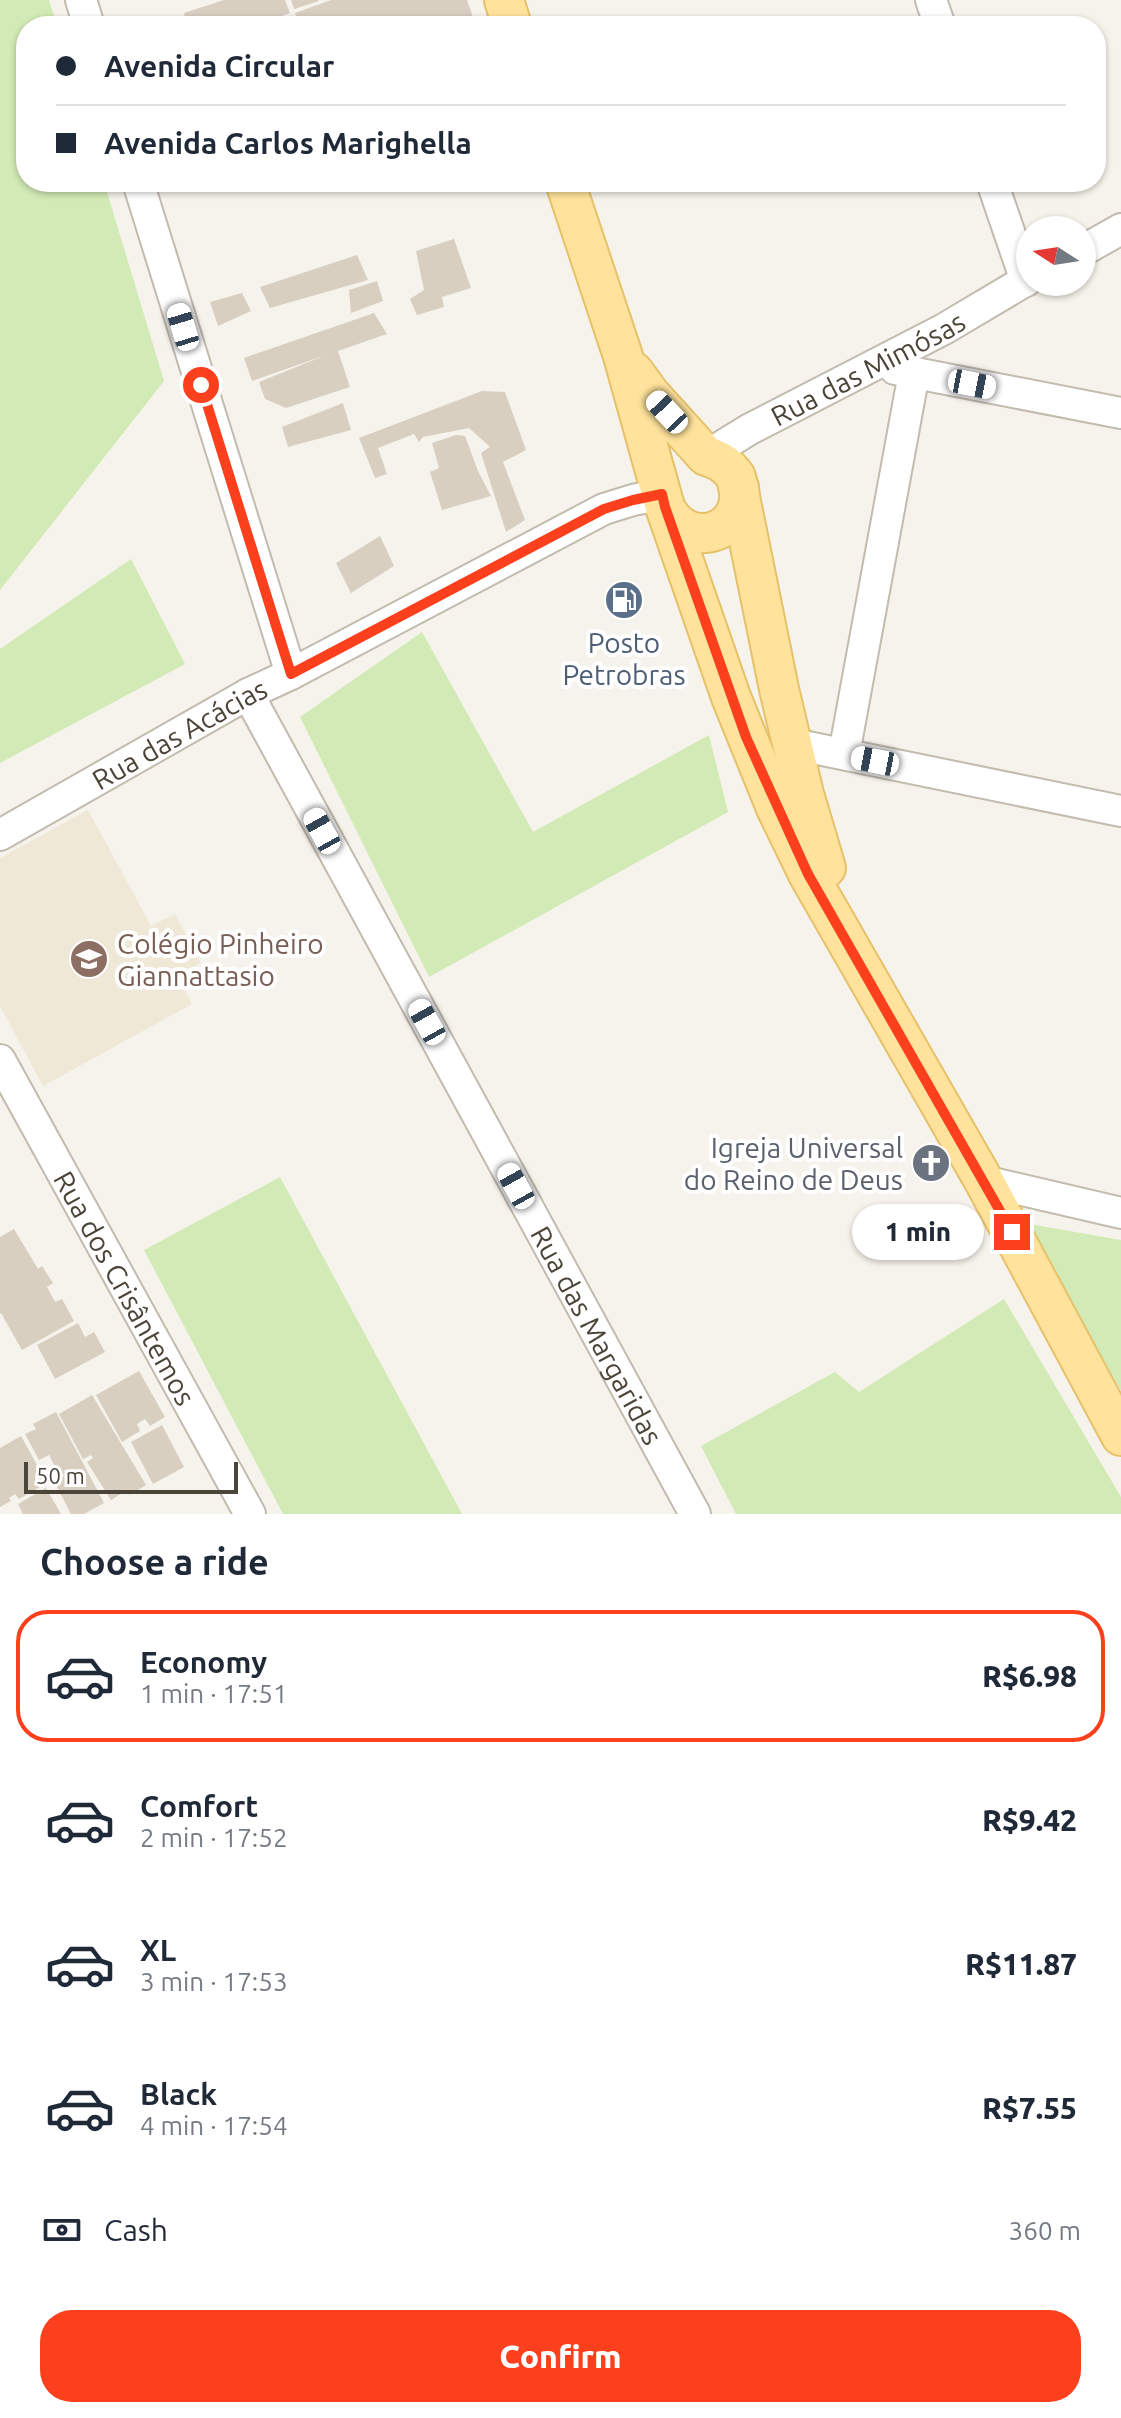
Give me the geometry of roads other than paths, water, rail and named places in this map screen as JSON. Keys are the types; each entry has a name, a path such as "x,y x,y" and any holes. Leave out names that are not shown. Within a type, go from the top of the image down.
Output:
{"main road":[{"path":"568,192 623,356 663,500 746,737 776,808 808,874 984,1181 1121,1436"},
{"path":"623,356 650,394 706,456"},
{"path":"739,487 740,502 736,513 728,523 712,533 692,533 680,528 670,518 663,500 665,480 672,469 694,456 719,459 736,477 739,487 770,648 793,744 816,837 853,954"},
{"path":"718,658 756,718 778,738 793,744"}],"street":[{"path":"141,192 291,674"},
{"path":"996,192 1016,247"},
{"path":"1096,243 1121,229"},
{"name":"Rua das Mimósas","path":"706,456 750,429 944,329 1016,287"},
{"path":"875,364 1121,413"},
{"path":"844,754 914,373"},
{"name":"Rua das Acácias","path":"0,835 248,694 604,509 633,500 663,500"},
{"name":"Rua das Margaridas","path":"248,694 695,1514"},
{"path":"793,744 1121,811"},
{"name":"Rua dos Crisântemos","path":"0,1060 250,1514"},
{"path":"984,1181 1121,1213"}],"place":[{"name":"Posto Petrobras","path":"624,600"},
{"name":"Colégio Pinheiro Giannattasio","path":"89,959"},
{"name":"Igreja Universal do Reino de Deus","path":"931,1163"}]}
